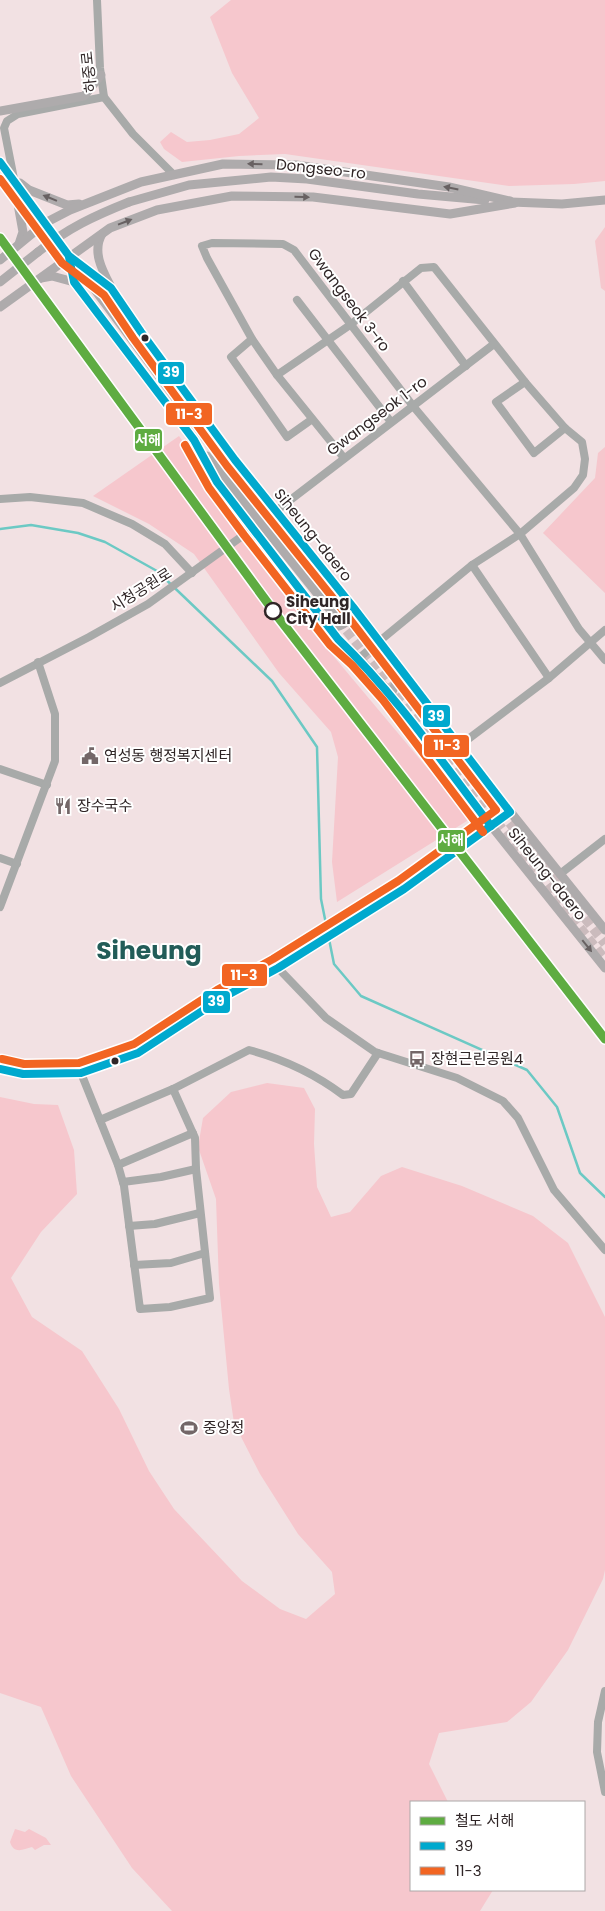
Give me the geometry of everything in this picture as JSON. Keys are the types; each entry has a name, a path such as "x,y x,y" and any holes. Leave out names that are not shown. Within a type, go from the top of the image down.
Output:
{"main road":[{"path":"0,111 84,96 101,75"},
{"name":"Siheung-daero","path":"0,162 229,470 339,614 194,440 74,282 69,256"},
{"path":"0,260 45,223 89,202 141,182 223,164 296,165 449,187 515,203"},
{"name":"Dongseo-ro","path":"0,282 61,234 97,215 130,202 189,185 271,177 307,179 418,194 515,203 562,204 605,200"},
{"path":"14,179 29,190 67,205 89,202"},
{"path":"14,179 23,232 19,244"},
{"path":"0,307 110,228 157,210 232,196 313,198 450,214 515,203"},
{"path":"102,233 97,249 102,270 111,288"},
{"name":"Siheung-daero","path":"69,256 111,288 235,460 353,607 510,812 605,930"},
{"path":"38,279 52,276 74,282"},
{"name":"Siheung-daero","path":"194,440 217,482 329,628 391,694 491,826 605,968"},
{"path":"329,628 345,624 351,616 353,607"},
{"path":"391,694 396,683 410,682"}],"street":[{"name":"하중로","path":"97,0 104,97 133,134 174,174"},
{"path":"14,179 4,128 7,121 18,114 104,97"},
{"name":"Gwangseok 3-ro","path":"252,339 202,246 212,243 283,244 294,250 413,406 520,534 589,643 605,660"},
{"path":"277,375 350,325 421,268 434,267 525,382 565,428 582,442 585,459 583,475 574,488 520,534 472,565 359,658"},
{"path":"403,281 466,366"},
{"path":"297,300 391,422"},
{"path":"311,420 286,437 230,357 252,339 311,420 344,458"},
{"name":"Gwangseok 1-ro","path":"276,511 494,344"},
{"path":"525,382 496,402 534,453 565,428"},
{"path":"0,499 30,497 83,503 132,524 165,544 192,573"},
{"name":"시청공원로","path":"0,683 148,604 252,529"},
{"path":"472,565 548,678"},
{"path":"459,746 548,678 605,630"},
{"path":"0,907 55,761 55,714 38,662"},
{"path":"0,769 47,785"},
{"path":"0,1069 23,1074 81,1073 138,1053 222,998 278,968 303,950 338,931 404,889 510,812"},
{"path":"560,874 605,839"},
{"path":"0,858 17,864"},
{"path":"278,968 326,1018 378,1052 457,1078 503,1101 518,1118 554,1190 605,1250"},
{"path":"100,1120 174,1089 249,1050 268,1055 301,1069 328,1084 343,1096 351,1094 378,1052"},
{"path":"81,1073 123,1182 140,1309 170,1307 210,1298 200,1213 195,1138 174,1089"},
{"path":"118,1165 193,1134"},
{"path":"123,1182 161,1177 196,1169"},
{"path":"129,1226 155,1224 200,1213"},
{"path":"134,1265 171,1263 205,1253"},
{"path":"605,1691 598,1722 597,1752 605,1792"}],"shaded area":[{"path":"231,0 605,0 605,181 509,186 285,154 239,156 182,162 164,149 160,142 171,132 187,142 210,140 239,134 259,118 232,73 210,17"},
{"path":"605,227 605,291 601,288 595,241"},
{"path":"179,436 330,652 470,819 337,902 332,862 338,757 331,732 279,673 194,554 149,524 93,496"},
{"path":"605,447 605,593 543,533 595,478 598,453"},
{"path":"267,1083 304,1088 315,1109 314,1144 317,1187 331,1217 350,1212 381,1176 402,1167 462,1186 533,1216 568,1243 605,1317 605,1570 603,1579 568,1650 531,1702 507,1722 439,1733 429,1764 448,1801 410,1801 410,1891 492,1891 480,1911 172,1911 132,1868 71,1776 41,1707 0,1693 0,1097 34,1104 58,1105 74,1150 77,1194 41,1232 11,1278 32,1317 82,1351 119,1409 149,1471 174,1509 242,1581 280,1609 306,1619 335,1594 332,1572 298,1534 260,1474 234,1423 219,1284 216,1199 198,1147 203,1118 231,1092"},
{"path":"15,1829 25,1832 29,1829 46,1838 51,1845 44,1845 35,1850 32,1847 16,1850 10,1842"}],"waterway":[{"path":"0,529 31,525 78,533 105,542 157,571 272,681 317,747 321,899 334,964 361,996 527,1070 557,1107 580,1173 605,1197"}],"tunnel":[{"path":"342,611 605,944"},
{"path":"338,620 605,959"}],"rail line":[{"name":"서해","path":"0,238 278,617 605,1039"}],"transit line":[{"name":"39","path":"0,162 69,256 111,288 235,460 353,607 510,812 404,889 278,968 222,998 138,1053 81,1073 23,1074 0,1069"},
{"name":"11-3","path":"0,179 62,263 104,295 133,338 227,466 345,613 496,810 398,881 273,959 217,990 134,1044 79,1063 24,1064 2,1059"},
{"name":"39","path":"69,257 74,282 194,440 217,482 338,639 399,706 491,826"},
{"name":"11-3","path":"185,445 209,488 244,535 330,645 352,665 383,700 483,832"}],"place":[{"name":"Siheung City Hall","path":"273,611"},
{"name":"연성동 행정복지센터","path":"90,756"},
{"name":"장수국수","path":"63,806"},
{"name":"장현근린공원4","path":"417,1059"},
{"name":"중앙정","path":"189,1428"}],"district":[{"name":"Siheung","path":"149,950"}]}
